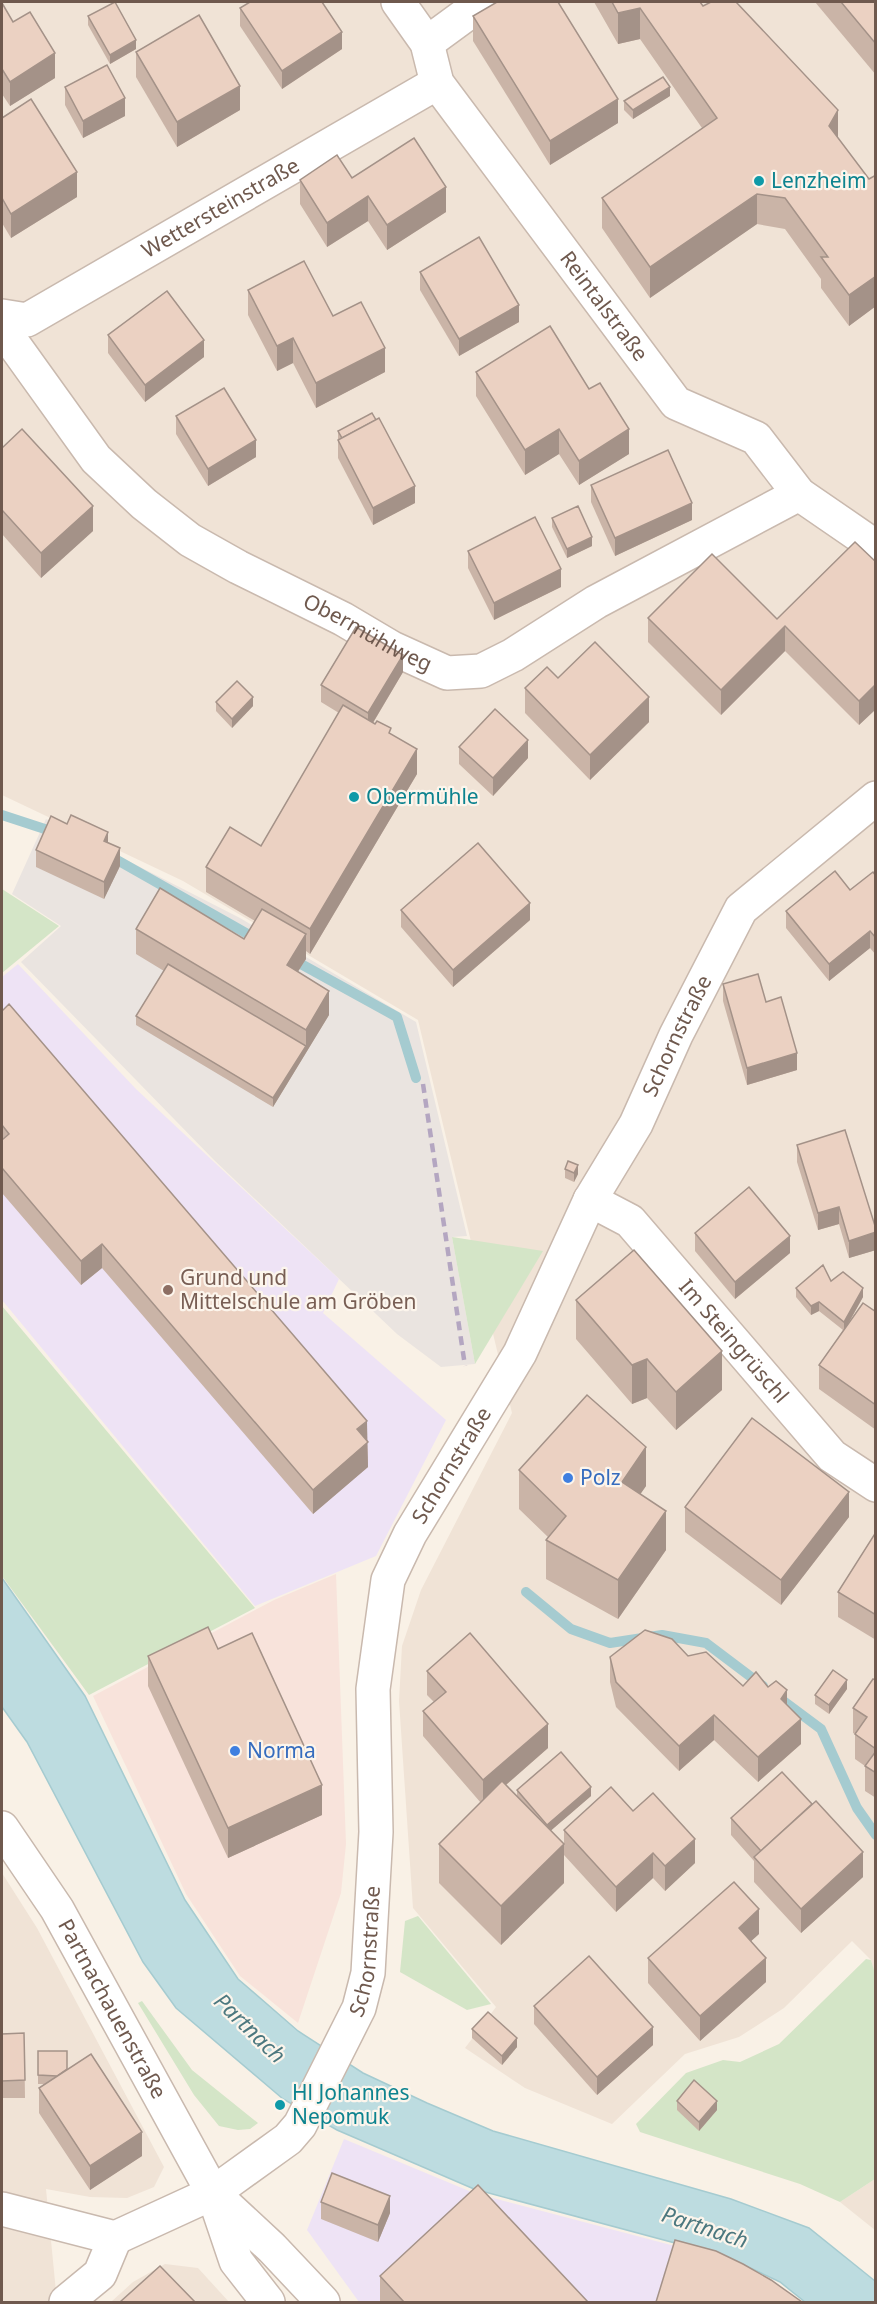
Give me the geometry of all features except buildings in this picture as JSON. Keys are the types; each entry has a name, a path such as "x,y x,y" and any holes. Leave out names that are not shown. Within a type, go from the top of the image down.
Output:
{"street":[{"name":"Reintalstraße","path":"398,2 427,43 437,83 676,404 756,438 800,494 876,547"},
{"path":"427,43 483,2"},
{"name":"Wettersteinstraße","path":"2,316 27,320 437,83"},
{"name":"Obermühlweg","path":"2,328 96,459 144,504 190,540 238,567 343,619 392,648 447,674 481,671 489,667 596,602 800,494"},
{"name":"Schornstraße","path":"115,2238 213,2193 288,2139 300,2125 344,2043 359,2008 368,1973 376,1832 373,1689 388,1580 410,1534 520,1353 590,1200 636,1125 676,1035 741,909 876,798"},
{"name":"Im Steingrüschl","path":"590,1200 630,1221 832,1456 876,1485"},
{"name":"Partnachauenstraße","path":"2,1828 57,1909 213,2193"},
{"path":"213,2193 236,2260 268,2302"},
{"path":"213,2193 272,2248 323,2302"},
{"path":"2,2209 115,2238 100,2274 66,2302"}],"shaded area":[{"path":"2,2 875,2 875,1977 871,1960 852,1941 784,2008 739,2037 685,2054 612,2124 525,2088 465,2048 496,2007 413,1908 399,1701 402,1646 421,1590 512,1413 418,1020 183,881 2,795"},
{"path":"46,819 240,918 416,1022 467,1236 452,1237 475,1364 441,1367 397,1334 214,1160 21,962 61,926 12,894"},
{"name":"Grund und Mittelschule am Gröben","path":"18,964 136,1089 339,1279 323,1313 446,1420 376,1556 255,1606 2,1300 2,977"},
{"path":"336,1574 346,1844 341,1893 298,2023 240,1976 186,1894 93,1696 274,1600"},
{"path":"2,1873 37,1928 164,2167 154,2187 127,2198 90,2197 46,2189 57,2302 2,2302"},
{"path":"344,2139 474,2193 724,2259 778,2285 800,2302 359,2302 307,2230"},
{"path":"875,2179 875,2230 840,2202"},
{"path":"165,2264 198,2268 229,2302 111,2302 133,2282"}],"green space":[{"path":"2,889 59,926 2,973"},
{"path":"452,1237 543,1251 475,1364"},
{"path":"2,1306 255,1608 89,1695 2,1576"},
{"path":"418,1916 491,2004 467,2010 400,1972 405,1921"},
{"path":"866,1959 871,1960 876,1977 875,2179 840,2202 800,2184 640,2132 636,2124 686,2073 723,2060 740,2062 779,2044"},
{"path":"142,2001 192,2070 258,2123 250,2129 238,2130 219,2126 194,2095 138,2003"}],"water":[{"name":"Partnach","path":"2,1578 85,1696 185,1900 238,1979 298,2031 363,2073 493,2131 731,2199 809,2228 875,2281 875,2302 805,2302 780,2282 727,2257 474,2189 337,2130 283,2099 176,2008 143,1962 27,1742 2,1707"}],"waterway":[{"path":"2,815 57,833"},
{"path":"110,856 258,940"},
{"path":"290,958 397,1017 416,1078"},
{"path":"526,1592 571,1629 610,1643 662,1635 706,1643 763,1686"},
{"path":"778,1697 821,1729 857,1808 876,1835"}],"railway":[{"path":"423,1084 465,1366"}],"place":[{"name":"Lenzheim","path":"759,181"},
{"name":"Obermühle","path":"354,797"},
{"name":"Grund und Mittelschule am Gröben","path":"168,1290"},
{"name":"Polz","path":"568,1478"},
{"name":"Norma","path":"235,1751"},
{"name":"Hl Johannes Nepomuk","path":"280,2105"}]}
